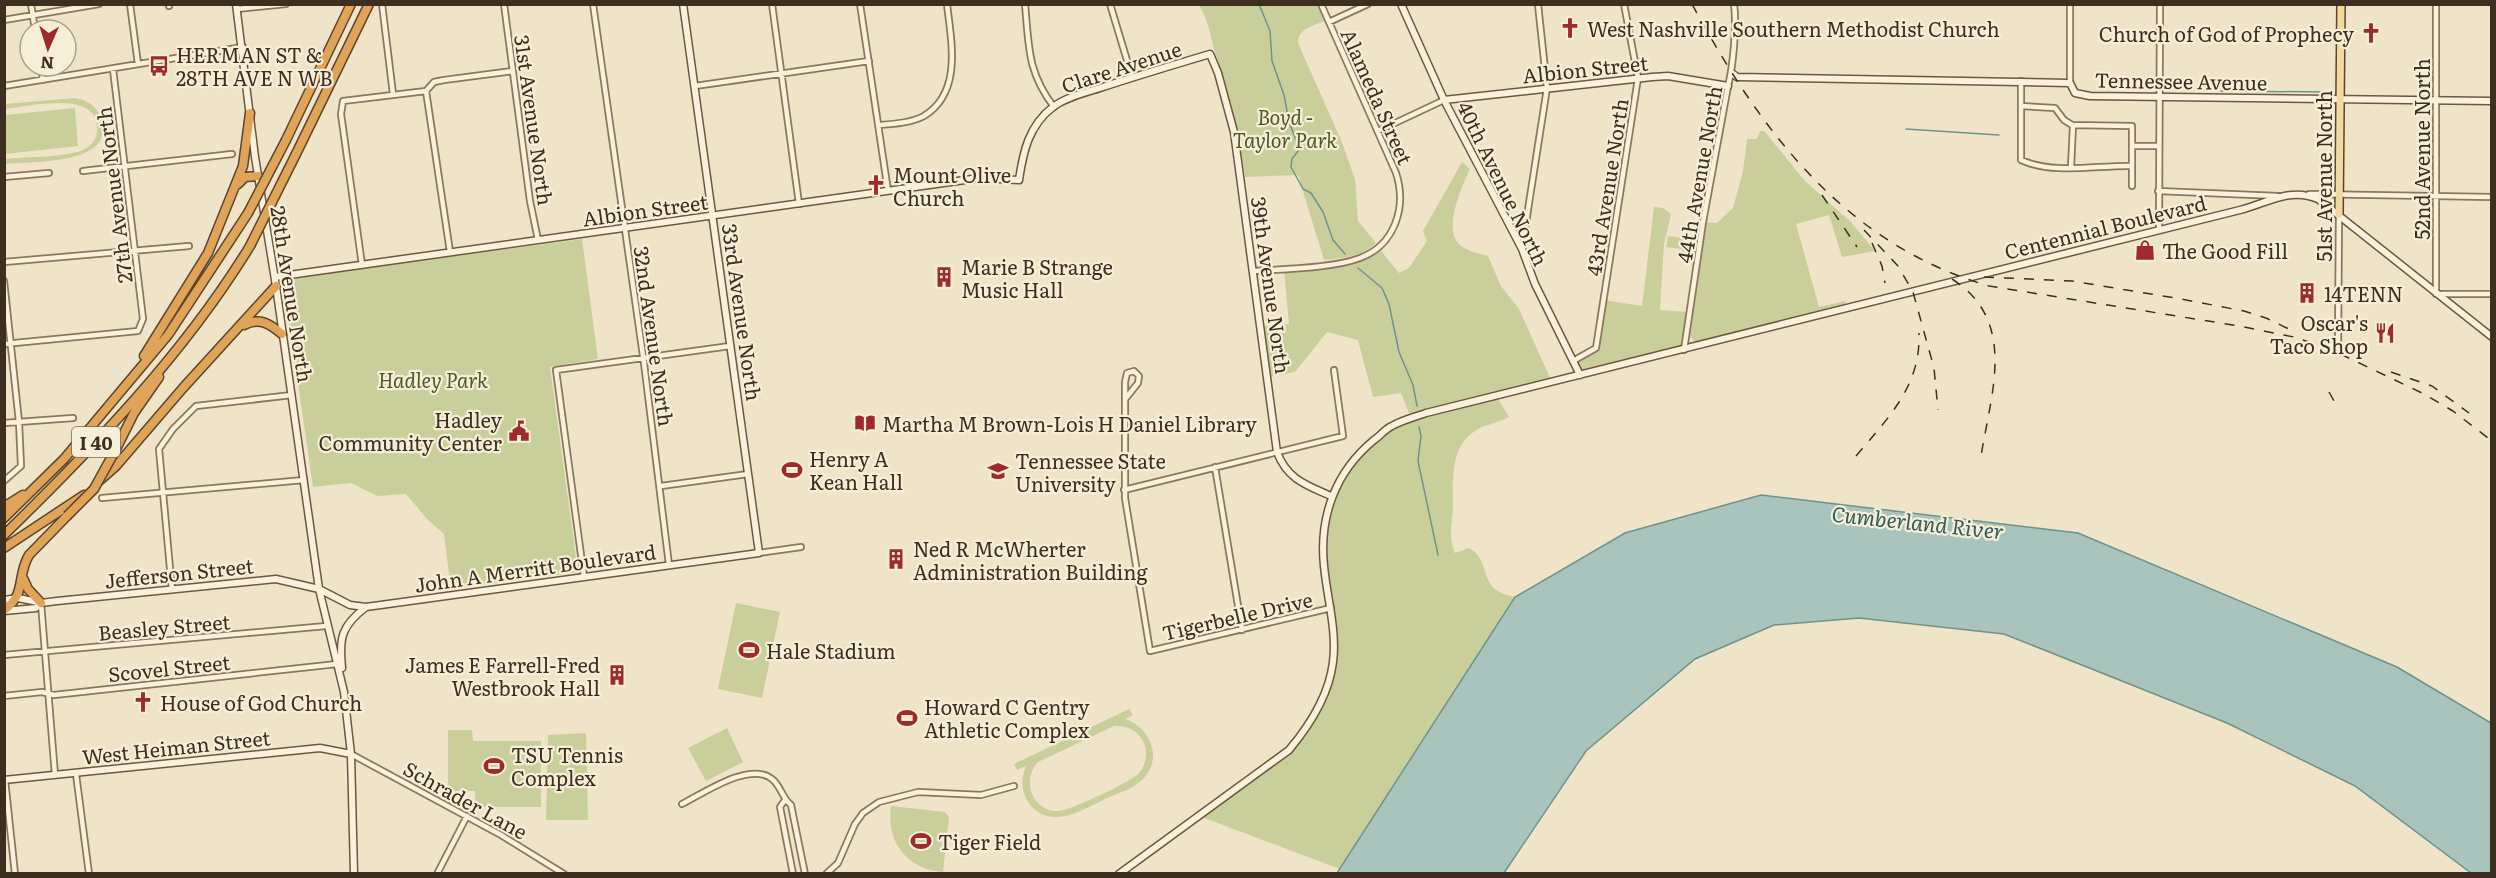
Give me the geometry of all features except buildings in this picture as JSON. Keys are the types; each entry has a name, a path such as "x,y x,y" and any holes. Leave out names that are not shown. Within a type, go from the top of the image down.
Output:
{"highway":[{"name":"I 40","path":"4,518 64,459 168,335 248,213 286,140 351,4"},
{"name":"I 40","path":"4,536 101,437 181,344 227,283 250,246 369,4"},
{"path":"126,384 208,254 236,186 244,159 250,113"},
{"path":"236,186 245,177 258,176"},
{"path":"4,548 78,500 116,466 183,388 239,328 276,281"},
{"path":"239,328 253,321 262,321 282,334"},
{"path":"4,611 18,598 29,555 94,489 134,413 181,344"},
{"path":"4,507 38,485"},
{"path":"22,576 28,589 41,603"}],"main road":[{"name":"51st Avenue North","path":"2339,214 2341,4"}],"street":[{"path":"31,4 33,18"},
{"path":"4,20 99,4"},
{"path":"130,4 138,64"},
{"path":"236,7 286,4"},
{"path":"382,4 393,94"},
{"name":"31st Avenue North","path":"504,4 530,201 538,240"},
{"name":"32nd Avenue North","path":"593,4 661,486 669,565"},
{"name":"33rd Avenue North","path":"683,4 759,553"},
{"path":"772,4 799,204"},
{"path":"860,4 888,191"},
{"path":"879,125 924,116 941,100 954,65 947,4"},
{"path":"1025,4 1031,63 1037,83 1054,107"},
{"path":"1110,4 1132,77"},
{"name":"Alameda Street","path":"1255,272 1345,262 1367,255 1386,239 1398,219 1400,189 1395,170 1320,4"},
{"path":"1329,22 1368,4"},
{"name":"40th Avenue North","path":"1401,4 1444,100 1522,249 1535,284 1580,375"},
{"path":"1522,249 1547,88 1538,4"},
{"name":"43rd Avenue North","path":"1573,361 1596,348 1638,78 1624,4"},
{"name":"44th Avenue North","path":"1684,350 1703,222 1732,74 1732,54 1736,30 1734,4"},
{"path":"2070,4 2070,83"},
{"path":"2159,230 2160,4"},
{"name":"52nd Avenue North","path":"2436,4 2436,294"},
{"name":"28th Avenue North","path":"236,7 258,176 276,281 319,589 326,626 344,693"},
{"path":"4,86 243,47"},
{"name":"Clare Avenue","path":"1019,180 1029,136 1039,121 1054,107 1075,96 1210,54"},
{"name":"39th Avenue North","path":"1210,54 1215,63 1234,132 1255,272 1277,452 1283,467 1293,478 1331,496"},
{"path":"695,86 869,61"},
{"name":"27th Avenue North","path":"8,344 138,331 143,319 113,69"},
{"path":"362,265 341,114 343,101 426,91 434,82 513,71"},
{"name":"Tennessee Avenue","path":"1732,74 1812,79 2070,83 2075,93 2090,96 2492,100"},
{"name":"Albion Street","path":"1444,100 1668,76 1728,86"},
{"path":"2021,81 2022,160 2032,165 2132,166"},
{"path":"426,91 450,252"},
{"path":"1378,131 1444,100"},
{"path":"2021,106 2055,108 2064,120 2073,125 2132,126 2132,186"},
{"path":"2071,167 2073,125"},
{"path":"2132,146 2158,146"},
{"path":"83,171 232,154"},
{"path":"4,177 49,173"},
{"name":"Albion Street","path":"276,281 450,252 979,178 1019,180"},
{"path":"2158,191 2278,196"},
{"path":"2306,194 2492,197"},
{"path":"2306,194 2318,199 2339,214 2492,337"},
{"name":"Centennial Boulevard","path":"1331,496 1342,476 1361,451 1391,426 1426,413 2257,206 2278,196 2306,194"},
{"name":"51st Avenue North","path":"2338,348 2339,214"},
{"path":"4,262 189,246"},
{"path":"4,281 8,344 20,422 21,466 4,481"},
{"path":"2436,294 2492,294"},
{"path":"584,577 556,370 730,346"},
{"path":"1125,398 1139,382 1139,376 1135,372 1126,374 1125,398 1124,490 1343,435 1334,370"},
{"path":"172,590 159,449 173,429 196,406 292,395"},
{"path":"4,423 72,418"},
{"path":"1215,467 1242,630"},
{"path":"661,486 748,474"},
{"path":"102,498 304,480"},
{"name":"Tigerbelle Drive","path":"1124,490 1150,651 1331,608"},
{"path":"1119,873 1289,750 1311,724 1323,698 1333,663 1331,608 1323,543 1331,496"},
{"path":"759,553 801,548"},
{"name":"John A Merritt Boulevard","path":"319,589 350,605 366,608 759,553"},
{"name":"Jefferson Street","path":"4,600 18,598 41,603 276,579 319,589"},
{"path":"41,603 55,775"},
{"name":"Jefferson Street","path":"4,611 36,608 41,603"},
{"path":"354,873 351,754 344,693 341,636 353,617 366,608"},
{"name":"Beasley Street","path":"4,655 326,626"},
{"name":"Scovel Street","path":"4,696 42,692 50,695 337,664"},
{"name":"West Heiman Street","path":"5,780 320,748 351,754"},
{"name":"Schrader Lane","path":"351,754 547,861 564,873"},
{"path":"682,804 736,777 754,772 765,774 782,790 785,800 791,805 805,873"},
{"path":"76,774 89,873"},
{"path":"5,780 7,826 15,873"},
{"path":"826,873 838,863 855,824 863,813 879,802 918,792 981,795 1014,786"},
{"path":"785,800 780,807 793,873"},
{"path":"437,873 466,816"}],"green space":[{"name":"Boyd - Taylor Park","path":"1199,5 1318,5 1325,21 1303,31 1298,43 1341,140 1355,179 1358,221 1376,243 1370,248 1352,256 1324,260 1298,175 1245,177 1228,99 1209,28"},
{"path":"75,98 90,104 100,116 103,132 98,144 70,158 5,164 5,159 67,154 89,146 94,141 97,128 94,116 86,108 60,103 5,109 5,104"},
{"path":"75,108 78,146 5,154 5,115"},
{"path":"1760,131 1764,131 1805,181 1851,222 1875,251 1842,257 1829,215 1796,224 1819,307 1845,301 1847,309 1701,343 1694,341 1687,333 1684,350 1580,375 1573,361 1596,348 1603,300 1642,306 1654,207 1663,208 1671,214 1664,244 1660,310 1690,312 1703,222 1717,223 1733,208 1743,171 1747,139 1757,139"},
{"path":"1462,162 1470,169 1456,206 1454,236 1464,248 1488,256 1501,286 1519,309 1552,382 1497,397 1509,417 1480,428 1471,434 1459,449 1454,468 1451,536 1455,553 1469,548 1477,554 1494,588 1515,597 1340,869 1199,816 1289,750 1311,724 1333,663 1323,543 1331,496 1361,451 1391,426 1411,418 1401,393 1373,397 1358,340 1327,332 1295,372 1268,377 1261,326 1289,324 1284,269 1345,262 1378,247 1399,273 1409,268 1427,241 1423,231"},
{"path":"1668,236 1689,239 1690,236 1697,237 1694,259 1681,258 1682,249 1666,247"},
{"name":"Hadley Park","path":"582,239 598,359 550,367 578,572 451,589 444,534 427,519 406,494 377,496 351,483 313,487 283,279"},
{"name":"Hale Stadium","path":"736,603 780,612 762,698 718,689"},
{"path":"1129,709 1133,715 1125,719 1134,723 1147,736 1153,752 1150,770 1136,785 1077,812 1056,817 1046,816 1036,811 1028,802 1023,784 1026,766 1017,770 1014,764","holes":["1114,726 1136,732 1144,743 1146,759 1139,773 1113,789 1059,811 1050,810 1036,801 1032,794 1030,777 1038,762"]},
{"path":"727,728 743,762 706,781 688,748"},
{"name":"TSU Tennis Complex","path":"448,730 472,730 473,741 541,741 541,807 475,807 475,791 448,791"},
{"path":"586,733 588,820 546,820 548,735"},
{"name":"Tiger Field","path":"891,806 945,812 949,817 943,872 919,865 901,851 892,831"}],"water":[{"name":"Cumberland River","path":"1761,495 2078,533 2397,667 2491,723 2491,873 2471,873 2355,786 2227,723 2004,634 1859,618 1774,625 1695,659 1586,751 1504,873 1337,873 1515,597 1625,533"}],"waterway":[{"path":"1259,4 1270,31 1272,61 1298,145 1298,151 1292,159 1291,167 1303,189 1311,193 1323,212 1333,240 1345,254"},
{"path":"2221,91 2328,92"},
{"path":"1906,129 1999,135"},
{"path":"1358,268 1382,288 1389,304 1399,352 1413,385 1417,406"},
{"path":"1419,427 1421,436 1418,461 1438,555"}],"railway":[{"path":"1692,4 1718,51 1778,138 1849,212 1891,242 1937,267 1989,286 2294,337 2330,349 2422,393 2453,411 2492,441"},
{"path":"1822,195 1857,247"},
{"path":"1864,230 1898,266 1913,292 1934,368 1938,410"},
{"path":"1872,243 1882,266 1885,283"},
{"path":"1984,277 2072,281 2181,299 2244,311 2266,318 2293,331"},
{"path":"1952,279 1973,296 1986,316 1993,337 1994,383 1981,456"},
{"path":"1856,456 1891,414 1908,385 1915,369 1919,333"},
{"path":"2391,372 2432,386 2469,413"},
{"path":"2329,392 2334,401"}],"place":[{"name":"West Nashville Southern Methodist Church","path":"1570,28"},
{"name":"Church of God of Prophecy","path":"2371,33"},
{"name":"HERMAN ST & 28TH AVE N WB","path":"159,66"},
{"name":"Mount Olive Church","path":"876,185"},
{"name":"The Good Fill","path":"2145,250"},
{"name":"Marie B Strange Music Hall","path":"944,277"},
{"name":"14TENN","path":"2307,293"},
{"name":"Oscar's Taco Shop","path":"2385,333"},
{"name":"Martha M Brown-Lois H Daniel Library","path":"865,423"},
{"name":"Hadley Community Center","path":"519,431"},
{"name":"Henry A Kean Hall","path":"792,470"},
{"name":"Tennessee State University","path":"998,471"},
{"name":"Ned R McWherter Administration Building","path":"896,559"},
{"name":"Hale Stadium","path":"749,650"},
{"name":"James E Farrell-Fred Westbrook Hall","path":"617,675"},
{"name":"House of God Church","path":"143,702"},
{"name":"Howard C Gentry Athletic Complex","path":"907,718"},
{"name":"TSU Tennis Complex","path":"494,766"},
{"name":"Tiger Field","path":"921,841"}]}
